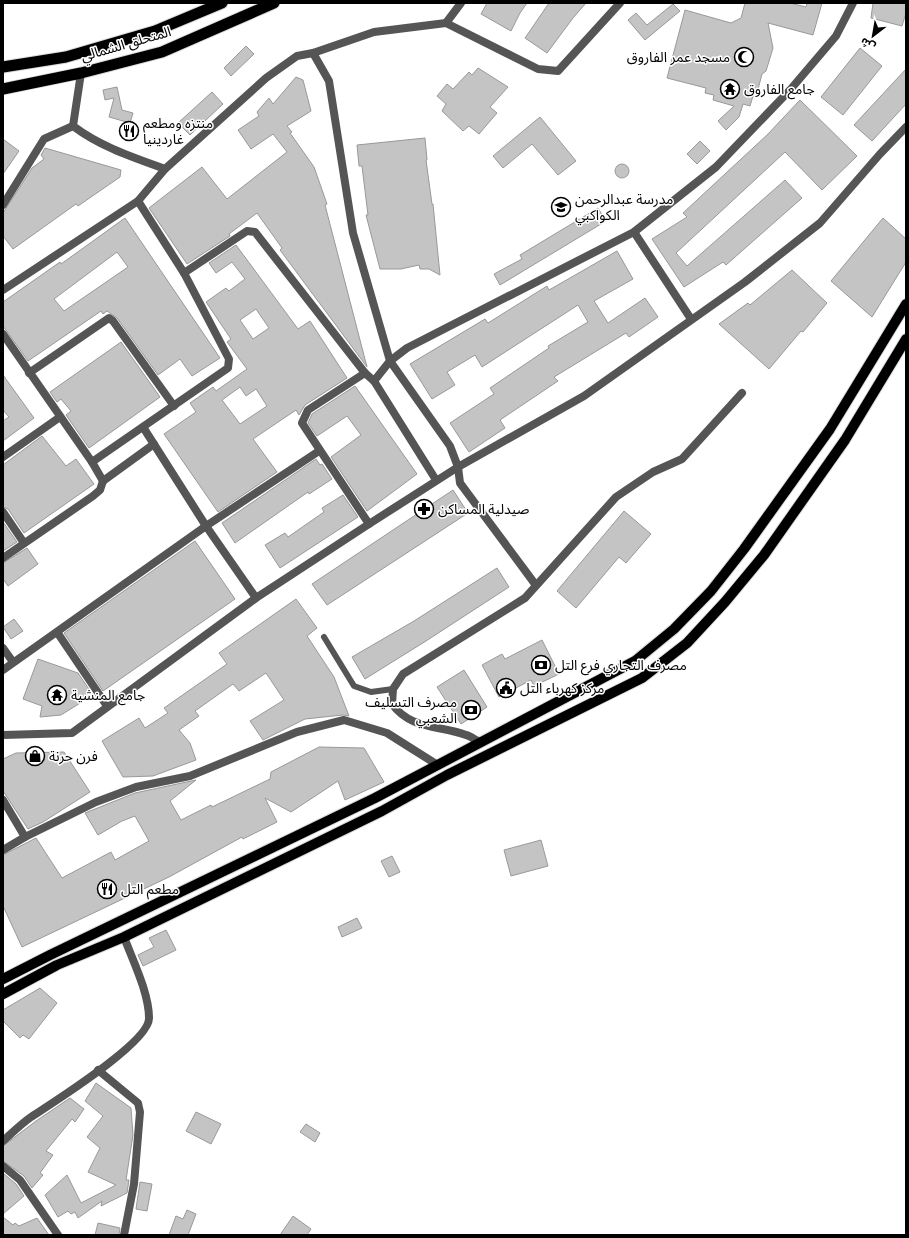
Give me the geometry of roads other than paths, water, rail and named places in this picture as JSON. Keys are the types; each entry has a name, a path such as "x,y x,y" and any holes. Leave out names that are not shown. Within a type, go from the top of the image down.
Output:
{"highway":[{"name":"المتحلق الشمالي","path":"3,68 66,57 148,34 222,3"},
{"name":"المتحلق الشمالي","path":"3,89 81,73 162,52 274,3"}],"main road":[{"path":"3,979 375,798 436,764 634,661 684,618 710,591 744,548 830,430 906,304"},
{"path":"3,994 57,965 124,937 382,811 447,775 642,678 687,643 725,602 764,555 845,440 906,340"}],"street":[{"path":"446,23 461,3"},
{"path":"3,290 138,201 165,169 266,78 297,56 313,54 374,32 446,23 538,69 558,71 620,3"},
{"path":"374,381 390,361 406,348 634,232 716,167 790,90 836,36 853,3"},
{"path":"313,54 329,81 353,233 390,361 450,446 458,467 460,483 535,584"},
{"path":"73,126 81,73"},
{"path":"73,126 88,137 118,152 165,169"},
{"path":"3,205 44,139 73,126"},
{"path":"3,735 72,733 256,598 436,480 584,396 745,282 820,223 880,154 906,128"},
{"path":"92,462 228,368 230,359 184,274 138,201"},
{"path":"184,274 247,231 255,232 365,374 374,381 436,480"},
{"path":"634,232 691,319"},
{"path":"29,373 109,318 113,321 174,406"},
{"path":"3,334 92,462 103,481"},
{"path":"365,374 308,410 302,423 319,451 369,524"},
{"path":"480,742 466,735 414,722 399,714 392,704 393,689 403,674 525,598 535,584 616,497 653,472 682,459 742,393"},
{"path":"3,457 60,417"},
{"path":"143,427 206,526 256,598"},
{"path":"3,558 93,496 100,490 103,481 154,444"},
{"path":"3,670 206,526 319,451"},
{"path":"3,512 24,543"},
{"path":"57,632 107,706"},
{"path":"3,648 13,662"},
{"path":"3,850 25,837 96,802 136,787 190,776 297,732 344,720 387,733 436,764"},
{"path":"3,800 25,837"},
{"path":"3,1140 30,1118 74,1089 125,1050 142,1033 150,1020 142,983 124,937"},
{"path":"98,1070 138,1103 140,1112 134,1184 124,1235"},
{"path":"3,1166 20,1180 58,1235"}],"lane":[{"path":"324,637 354,686 371,692 393,689"}],"place":[{"name":"مسجد عمر الفاروق","path":"744,57"},
{"name":"جامع الفاروق","path":"730,89"},
{"name":"منتزه ومطعم غاردينيا","path":"129,131"},
{"name":"مدرسة عبدالرحمن الكواكبي","path":"561,207"},
{"name":"صيدلية المساكن","path":"424,509"},
{"name":"مصرف التجاري فرع التل","path":"541,665"},
{"name":"مركز كهرباء التل","path":"506,688"},
{"name":"جامع المنشية","path":"57,695"},
{"name":"مصرف التسليف الشعبي","path":"471,710"},
{"name":"فرن حرنة","path":"35,756"},
{"name":"مطعم التل","path":"107,889"}]}
